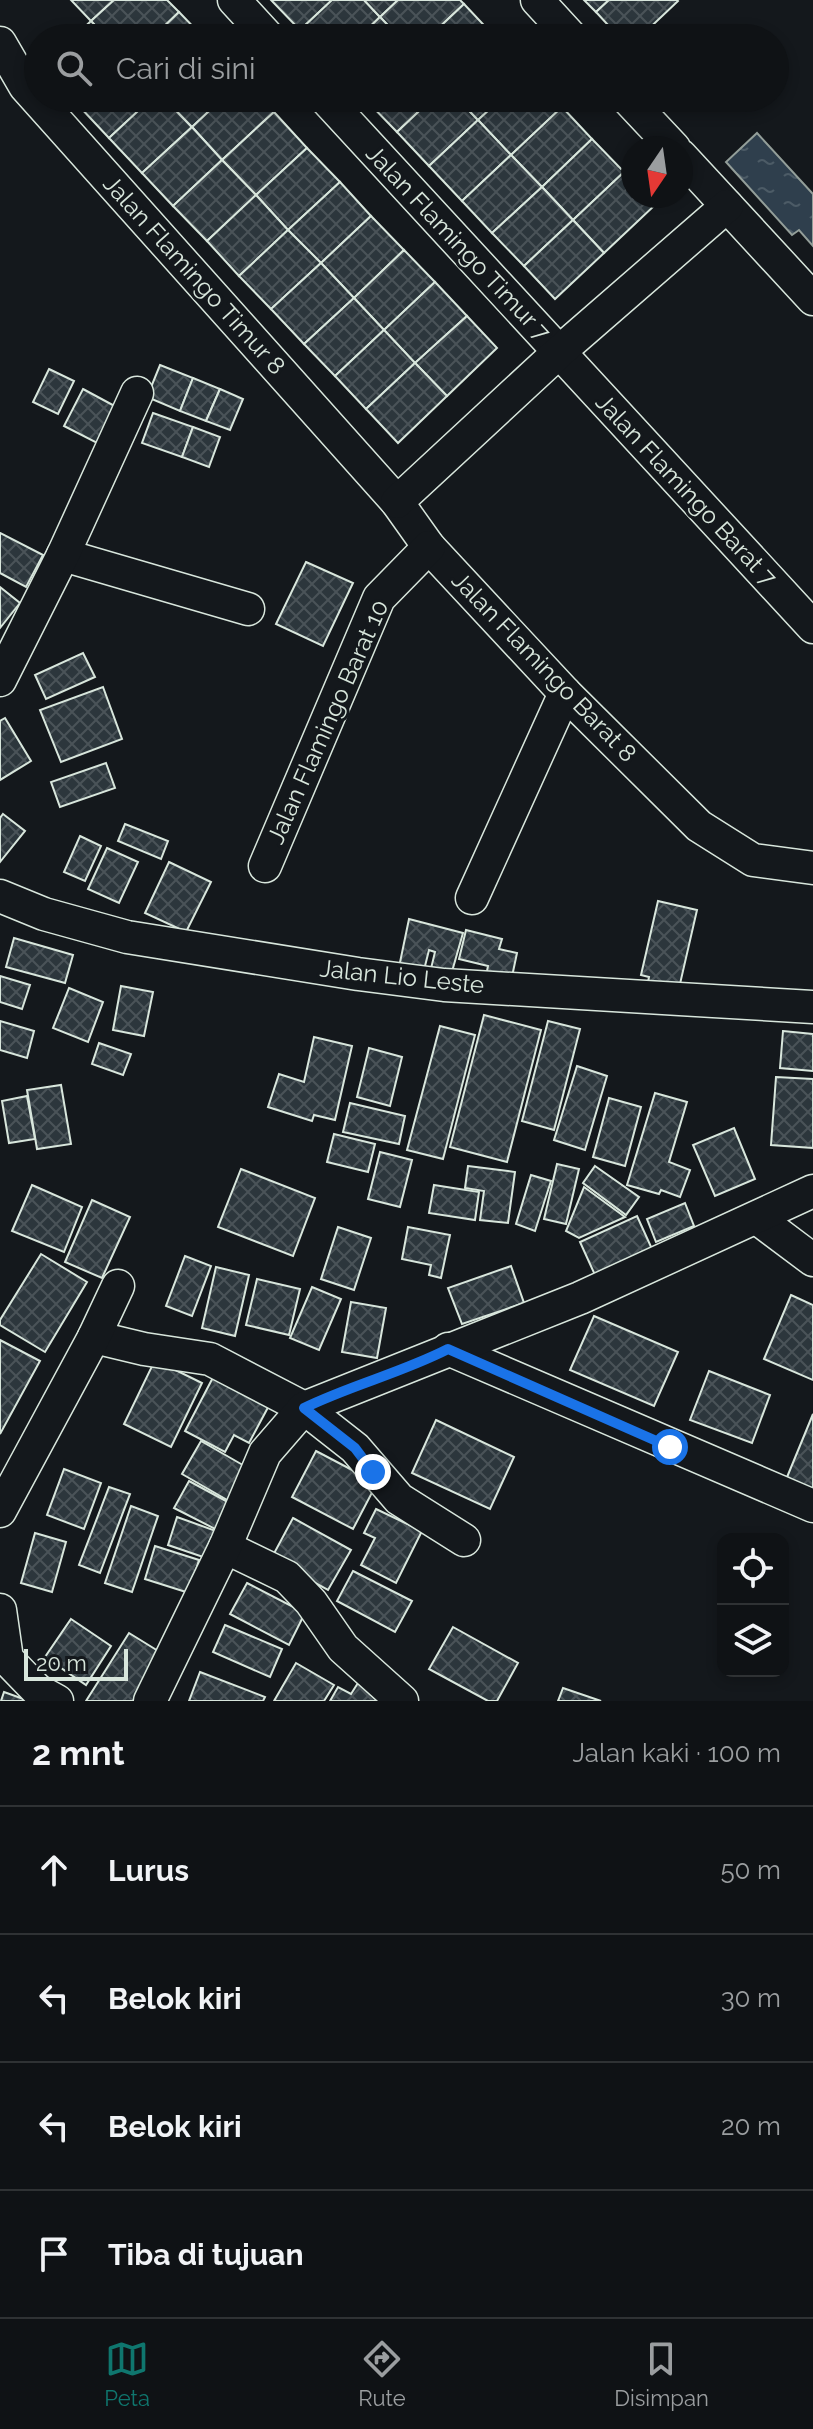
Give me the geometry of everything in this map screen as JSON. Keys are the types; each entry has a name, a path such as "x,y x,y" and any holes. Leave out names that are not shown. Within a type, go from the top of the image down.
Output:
{"street":[{"path":"234,0 256,24"},
{"path":"537,0 559,24"},
{"name":"Jalan Flamingo Timur 8","path":"0,43 24,84"},
{"name":"Jalan Flamingo Timur 8","path":"48,112 397,502"},
{"name":"Jalan Flamingo Timur 7","path":"338,112 559,352"},
{"path":"640,112 663,136"},
{"path":"693,169 813,299"},
{"path":"397,502 559,352 727,206"},
{"name":"Jalan Flamingo Barat 7","path":"559,352 813,627"},
{"path":"0,680 63,555 137,393"},
{"name":"Jalan Flamingo Barat 8","path":"397,502 429,547 565,693 699,826 753,860 813,868"},
{"name":"Jalan Flamingo Barat 10","path":"265,866 379,598 429,547"},
{"path":"63,555 248,609"},
{"path":"472,898 565,693"},
{"name":"Jalan Lio Leste","path":"0,896 44,914 127,937 358,974 444,985 813,1007"},
{"path":"150,1701 225,1547 265,1453 304,1408 416,1366 448,1349 580,1298 813,1191"},
{"path":"757,1218 813,1260"},
{"path":"0,1511 94,1337 118,1286"},
{"path":"94,1337 144,1349 210,1359 304,1408 355,1448 399,1499 464,1540"},
{"path":"448,1349 813,1506"},
{"path":"225,1547 287,1577 311,1602 343,1648 402,1701"},
{"path":"0,1610 7,1659 37,1690 57,1701"}],"water":[{"path":"757,133 813,194 813,246 799,230 792,235 726,162"}],"building":[{"path":"71,0 114,0 91,21"},
{"path":"114,0 167,0 179,12 167,24 94,24 91,21"},
{"path":"271,0 332,0 306,24 294,24"},
{"path":"332,0 364,0 380,17 373,24 306,24"},
{"path":"364,0 398,0 380,17"},
{"path":"398,0 460,0 464,4 443,24 387,24 380,17"},
{"path":"584,0 609,0 596,12"},
{"path":"609,0 678,1 654,24 607,24 596,12"},
{"path":"464,4 483,24 443,24"},
{"path":"179,12 191,24 167,24"},
{"path":"380,17 387,24 373,24"},
{"path":"85,112 137,112 109,138"},
{"path":"137,112 178,112 192,127 142,173 109,138"},
{"path":"178,112 208,112 192,127"},
{"path":"208,112 274,112 222,160 192,127"},
{"path":"274,112 307,148 256,195 222,160"},
{"path":"378,112 418,112 397,132"},
{"path":"418,112 470,112 478,120 429,166 397,132"},
{"path":"470,112 487,112 478,120"},
{"path":"487,112 557,112 511,155 478,120"},
{"path":"557,112 567,112 592,139 542,187 511,155"},
{"path":"478,120 511,155 462,201 429,166"},
{"path":"192,127 222,160 173,206 142,173"},
{"path":"592,139 621,169 621,175 573,220 542,187"},
{"path":"307,148 340,182 288,230 256,195"},
{"path":"511,155 542,187 492,233 462,201"},
{"path":"222,160 256,195 207,241 173,206"},
{"path":"621,175 621,208 652,208 604,253 573,220"},
{"path":"340,182 371,216 321,263 288,230"},
{"path":"542,187 573,220 524,266 492,233"},
{"path":"256,195 288,230 239,276 207,241"},
{"path":"371,216 404,250 354,298 321,263"},
{"path":"573,220 604,253 555,299 524,266"},
{"path":"288,230 321,263 271,309 239,276"},
{"path":"404,250 435,282 384,330 354,298"},
{"path":"321,263 354,298 304,344 271,309"},
{"path":"435,282 467,316 415,363 384,330"},
{"path":"354,298 384,330 335,376 304,344"},
{"path":"467,316 497,348 447,396 415,363"},
{"path":"384,330 415,363 366,409 335,376"},
{"path":"415,363 447,396 398,443 366,409"},
{"path":"160,365 193,378 180,411 147,397"},
{"path":"49,369 74,381 58,414 33,402"},
{"path":"193,378 220,389 206,421 180,411"},
{"path":"83,389 122,410 103,446 64,426"},
{"path":"220,389 243,399 230,430 206,421"},
{"path":"153,413 193,427 182,457 142,443"},
{"path":"193,427 220,437 209,467 182,457"},
{"path":"0,533 43,555 26,587 0,573"},
{"path":"306,562 353,583 323,646 276,624"},
{"path":"0,587 20,603 0,628"},
{"path":"83,653 95,677 46,699 35,675"},
{"path":"103,687 122,739 61,762 40,710"},
{"path":"5,718 31,761 0,780 0,721"},
{"path":"106,763 115,788 60,807 51,782"},
{"path":"3,814 25,831 0,862 0,818"},
{"path":"125,824 168,841 161,859 118,841"},
{"path":"80,836 101,846 85,881 64,872"},
{"path":"107,848 138,862 119,903 88,889"},
{"path":"169,862 211,882 186,932 145,913"},
{"path":"658,901 697,910 680,984 672,983 670,992 647,987 649,977 641,975"},
{"path":"409,919 463,933 449,982 429,977 435,952 429,950 422,978 398,972"},
{"path":"466,930 502,939 499,949 517,953 510,986 485,981 488,966 459,959"},
{"path":"14,938 73,955 65,983 6,967"},
{"path":"0,976 30,985 22,1009 0,1002"},
{"path":"121,986 153,992 144,1036 113,1030"},
{"path":"69,988 103,1002 88,1042 53,1028"},
{"path":"484,1015 541,1030 507,1162 450,1147"},
{"path":"0,1021 34,1031 27,1058 0,1050"},
{"path":"548,1021 580,1029 554,1130 522,1121"},
{"path":"440,1026 475,1035 443,1159 407,1150"},
{"path":"783,1031 813,1034 813,1071 780,1068"},
{"path":"314,1037 352,1046 335,1120 314,1115 312,1121 268,1107 279,1074 304,1082"},
{"path":"99,1043 131,1054 123,1075 92,1064"},
{"path":"369,1048 402,1057 390,1106 357,1097"},
{"path":"577,1066 607,1076 585,1150 554,1140"},
{"path":"776,1077 813,1079 813,1148 771,1145"},
{"path":"61,1085 71,1144 37,1149 27,1090"},
{"path":"655,1093 687,1102 669,1162 690,1170 680,1197 661,1190 659,1194 627,1185"},
{"path":"27,1096 35,1139 9,1143 2,1101"},
{"path":"609,1098 641,1107 625,1166 593,1157"},
{"path":"350,1103 405,1116 399,1144 343,1132"},
{"path":"734,1128 755,1179 715,1196 693,1145"},
{"path":"334,1134 375,1144 368,1172 327,1162"},
{"path":"380,1152 412,1160 400,1207 368,1199"},
{"path":"557,1164 579,1169 566,1224 544,1219"},
{"path":"468,1166 515,1172 508,1223 480,1220 484,1191 465,1188"},
{"path":"595,1166 639,1197 626,1215 583,1183"},
{"path":"241,1169 315,1198 293,1256 218,1227"},
{"path":"531,1175 551,1181 535,1231 516,1224"},
{"path":"32,1185 82,1207 64,1252 12,1231"},
{"path":"434,1185 479,1192 475,1220 429,1213"},
{"path":"584,1187 625,1217 579,1238 566,1231"},
{"path":"92,1200 130,1217 102,1278 65,1262"},
{"path":"685,1203 694,1226 656,1242 647,1219"},
{"path":"637,1216 652,1249 595,1275 580,1242"},
{"path":"338,1227 371,1238 354,1290 321,1279"},
{"path":"408,1227 450,1235 441,1278 429,1275 431,1265 402,1259"},
{"path":"41,1254 87,1282 45,1352 0,1325 0,1320"},
{"path":"185,1256 211,1266 192,1316 166,1306"},
{"path":"511,1266 524,1303 462,1324 448,1288"},
{"path":"216,1267 249,1275 235,1336 202,1328"},
{"path":"257,1279 300,1289 289,1335 246,1325"},
{"path":"312,1287 341,1299 319,1350 290,1338"},
{"path":"791,1295 813,1305 813,1380 764,1359"},
{"path":"351,1302 386,1308 377,1358 342,1352"},
{"path":"594,1316 678,1352 654,1406 570,1370"},
{"path":"0,1340 40,1361 0,1434"},
{"path":"155,1360 202,1383 171,1447 124,1424"},
{"path":"219,1366 273,1398 249,1443 234,1435 225,1452 185,1431"},
{"path":"709,1371 770,1395 752,1443 690,1420"},
{"path":"813,1414 813,1493 785,1482"},
{"path":"436,1420 514,1457 490,1509 412,1473"},
{"path":"201,1441 248,1468 229,1501 182,1474"},
{"path":"316,1451 377,1483 353,1529 292,1497"},
{"path":"64,1469 101,1483 84,1529 47,1515"},
{"path":"189,1481 239,1508 225,1534 174,1508"},
{"path":"109,1487 130,1494 100,1573 79,1565"},
{"path":"131,1506 158,1516 132,1592 105,1583"},
{"path":"376,1509 422,1531 396,1583 361,1565 375,1538 364,1533"},
{"path":"177,1517 216,1531 206,1558 168,1545"},
{"path":"293,1518 351,1550 328,1590 271,1559"},
{"path":"35,1533 66,1542 52,1592 21,1583"},
{"path":"155,1546 199,1560 189,1593 145,1579"},
{"path":"353,1571 412,1601 395,1632 337,1601"},
{"path":"247,1583 305,1613 289,1645 230,1614"},
{"path":"71,1619 111,1646 86,1685 45,1657"},
{"path":"225,1625 282,1649 270,1677 213,1652"},
{"path":"453,1627 518,1663 497,1701 488,1701 429,1669"},
{"path":"129,1633 163,1654 133,1701 86,1701"},
{"path":"296,1663 334,1685 324,1701 274,1701"},
{"path":"200,1672 265,1697 263,1701 189,1701"},
{"path":"363,1675 381,1701 330,1701 338,1687 351,1694"},
{"path":"563,1688 601,1701 558,1701"},
{"path":"4,1692 29,1701 1,1701"}],"route":[{"path":"373,1472 355,1448 304,1408 416,1366 448,1349 670,1447"}]}
